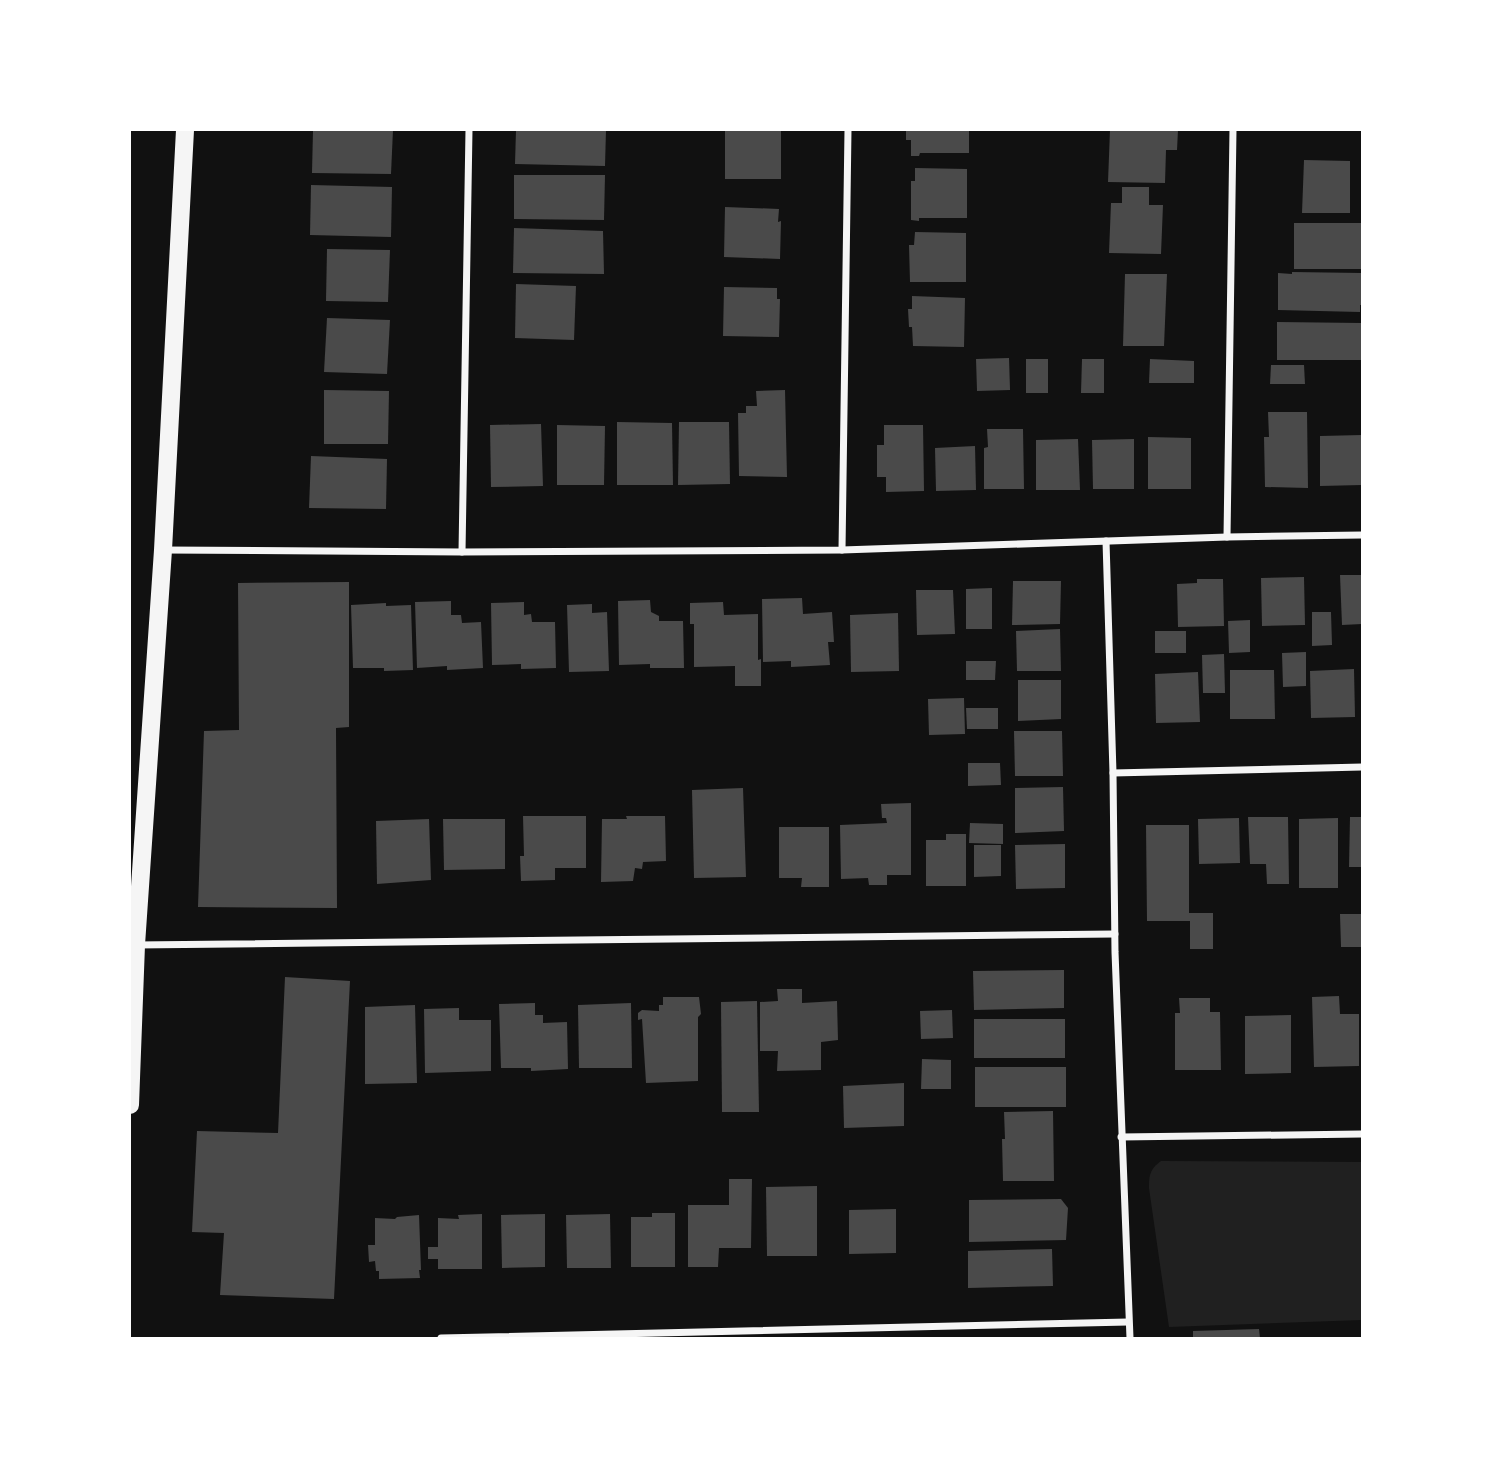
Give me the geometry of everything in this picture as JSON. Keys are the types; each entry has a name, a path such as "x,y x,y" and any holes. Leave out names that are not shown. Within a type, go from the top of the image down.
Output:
{"main road":[{"path":"130,1105 136,945 163,550 185,130"}],"street":[{"path":"462,552 469,130"},
{"path":"842,550 848,130"},
{"path":"1227,537 1233,130"},
{"path":"163,550 842,550 1363,535"},
{"path":"1106,541 1121,1137 1130,1339"},
{"path":"1113,773 1363,767"},
{"path":"136,945 1115,934"},
{"path":"1121,1137 1363,1134"},
{"path":"441,1339 1128,1322"}],"shaded area":[{"path":"1161,1161 1362,1162 1362,1320 1169,1327 1149,1188 1151,1173"}],"building":[{"path":"313,130 393,130 391,174 312,173"},
{"path":"516,130 606,130 605,166 515,164"},
{"path":"725,130 781,130 781,179 725,179"},
{"path":"906,130 969,130 969,153 920,153 919,156 911,156 911,140 906,140"},
{"path":"1110,130 1178,130 1177,150 1166,150 1165,183 1108,182"},
{"path":"1304,160 1350,161 1350,213 1302,213"},
{"path":"915,168 967,169 967,218 911,220 911,181 915,181"},
{"path":"514,175 605,175 604,220 514,219"},
{"path":"311,185 392,187 391,237 310,235"},
{"path":"1122,187 1149,187 1149,205 1163,205 1161,254 1109,253 1111,203 1122,203"},
{"path":"725,207 779,209 780,259 724,257"},
{"path":"1294,223 1362,223 1362,269 1294,269"},
{"path":"514,228 603,231 604,274 513,273"},
{"path":"915,232 966,233 966,282 910,282 909,245 914,245"},
{"path":"327,249 390,250 388,302 326,301"},
{"path":"1278,273 1362,273 1360,312 1278,310"},
{"path":"1125,274 1167,274 1164,346 1123,346"},
{"path":"516,284 576,286 574,340 515,338"},
{"path":"724,287 777,288 777,299 780,299 779,337 723,336"},
{"path":"912,296 965,298 964,347 913,346 908,309 912,309"},
{"path":"327,318 390,320 387,374 324,372"},
{"path":"1277,322 1362,323 1362,360 1277,360"},
{"path":"1009,358 1010,390 977,391 976,359"},
{"path":"1026,359 1048,359 1048,393 1026,393"},
{"path":"1082,359 1104,359 1104,393 1081,393"},
{"path":"1150,359 1194,361 1194,383 1149,383"},
{"path":"1271,365 1304,365 1305,384 1270,384"},
{"path":"324,390 389,391 388,444 324,444"},
{"path":"785,390 787,477 739,476 738,413 746,413 746,406 757,406 756,391"},
{"path":"1268,412 1307,412 1308,488 1265,487 1264,437 1269,437"},
{"path":"617,422 672,423 673,485 617,485"},
{"path":"679,422 729,422 730,484 678,485"},
{"path":"541,424 543,486 491,487 490,425"},
{"path":"557,425 605,426 604,485 557,485"},
{"path":"884,425 923,425 924,491 886,492 886,477 877,477 877,445 884,445"},
{"path":"987,429 1023,429 1024,489 984,489"},
{"path":"1362,435 1362,485 1320,486 1320,436"},
{"path":"1148,437 1191,438 1191,489 1148,489"},
{"path":"1078,439 1080,490 1036,490 1036,440"},
{"path":"1134,439 1134,489 1093,489 1092,440"},
{"path":"975,446 976,490 936,491 935,448"},
{"path":"311,456 387,459 386,509 309,508"},
{"path":"1340,575 1362,575 1362,624 1342,625"},
{"path":"1304,577 1305,625 1262,626 1261,578"},
{"path":"1197,579 1223,579 1224,626 1178,627 1177,584 1197,583"},
{"path":"1013,581 1061,581 1060,624 1012,625"},
{"path":"349,582 349,727 336,728 337,908 198,907 204,731 239,730 238,583"},
{"path":"992,588 992,629 966,629 966,589"},
{"path":"916,590 953,590 955,634 917,635"},
{"path":"802,598 803,614 832,612 834,642 828,642 830,665 791,667 791,661 763,662 762,599"},
{"path":"650,600 651,612 659,616 659,621 683,621 684,668 650,668 650,664 619,665 618,601"},
{"path":"451,601 451,615 461,615 462,623 481,622 483,668 417,668 415,602"},
{"path":"524,602 524,615 531,614 532,622 555,622 556,668 521,669 521,664 492,665 491,603"},
{"path":"723,602 724,615 758,614 761,686 735,686 735,666 694,667 694,624 690,624 690,603"},
{"path":"386,603 386,606 411,605 413,670 353,668 351,605"},
{"path":"592,604 592,613 607,612 609,671 569,672 567,605"},
{"path":"1312,612 1331,612 1332,645 1312,646"},
{"path":"898,613 899,671 851,672 850,615"},
{"path":"1250,620 1250,652 1229,653 1228,621"},
{"path":"1060,629 1061,671 1017,671 1016,631"},
{"path":"1155,631 1186,631 1186,653 1155,653"},
{"path":"1306,652 1306,686 1283,687 1282,653"},
{"path":"1224,654 1225,693 1203,693 1202,655"},
{"path":"966,661 996,661 995,680 966,680"},
{"path":"1354,669 1355,717 1311,718 1310,671"},
{"path":"1230,670 1274,670 1275,719 1230,719"},
{"path":"1198,672 1200,722 1156,723 1155,674"},
{"path":"1018,680 1061,680 1061,719 1018,721"},
{"path":"964,698 965,734 929,735 928,699"},
{"path":"966,708 998,708 998,729 967,729"},
{"path":"1014,731 1062,731 1063,776 1015,776"},
{"path":"968,763 1000,763 1001,785 968,786"},
{"path":"1063,787 1064,831 1015,833 1015,788"},
{"path":"743,788 746,877 694,878 692,790"},
{"path":"911,803 911,875 887,875 887,885 869,885 868,878 841,879 840,825 887,823 886,818 882,818 881,804"},
{"path":"523,816 586,816 586,868 555,868 555,880 521,881 520,856 524,856"},
{"path":"626,816 665,816 666,861 643,862 642,869 635,868 633,881 601,882 602,819 627,819"},
{"path":"1248,817 1288,817 1289,884 1267,884 1266,864 1250,864"},
{"path":"1350,817 1362,817 1362,867 1349,867"},
{"path":"1239,818 1240,863 1199,864 1198,819"},
{"path":"1338,818 1338,888 1299,888 1299,819"},
{"path":"429,819 431,880 377,884 376,821"},
{"path":"443,819 505,819 505,869 444,870"},
{"path":"970,823 1003,824 1003,844 969,843"},
{"path":"1146,825 1189,825 1189,913 1213,913 1213,949 1190,949 1190,921 1147,921"},
{"path":"779,827 829,827 829,887 801,887 802,878 779,878"},
{"path":"946,834 966,834 966,886 926,886 926,840 946,840"},
{"path":"1065,844 1065,888 1016,889 1015,845"},
{"path":"974,845 1001,845 1001,876 974,877"},
{"path":"1340,914 1362,914 1362,947 1341,947"},
{"path":"1064,970 1064,1008 974,1010 973,971"},
{"path":"285,977 350,981 334,1299 220,1295 224,1233 192,1232 197,1131 278,1133"},
{"path":"777,989 802,989 802,1003 837,1001 838,1040 821,1042 821,1070 777,1071 778,1051 760,1051 760,1002 778,1001"},
{"path":"1339,996 1340,1014 1359,1014 1359,1066 1314,1067 1312,997"},
{"path":"663,997 699,997 701,1014 698,1017 698,1081 646,1083 642,1019 638,1020 638,1013 642,1010 659,1011 659,1005 663,1005"},
{"path":"1179,998 1210,998 1210,1012 1220,1012 1221,1070 1175,1070 1175,1013 1180,1013"},
{"path":"757,1001 759,1112 722,1112 721,1002"},
{"path":"535,1003 535,1015 543,1015 543,1023 567,1022 568,1069 531,1071 531,1068 501,1068 499,1004"},
{"path":"631,1003 632,1068 579,1068 578,1005"},
{"path":"415,1005 417,1083 365,1084 365,1007"},
{"path":"459,1008 459,1020 491,1020 491,1071 425,1073 424,1009"},
{"path":"952,1010 953,1038 921,1039 920,1011"},
{"path":"1291,1015 1291,1073 1245,1074 1245,1016"},
{"path":"974,1019 1065,1019 1065,1058 974,1058"},
{"path":"922,1059 951,1060 951,1089 921,1089"},
{"path":"975,1067 1066,1067 1066,1107 975,1107"},
{"path":"904,1083 904,1126 844,1128 843,1086"},
{"path":"1053,1111 1054,1181 1003,1181 1004,1112"},
{"path":"729,1179 752,1179 751,1248 719,1248 718,1267 688,1267 688,1205 729,1205"},
{"path":"817,1186 817,1256 767,1256 766,1187"},
{"path":"1061,1199 1068,1208 1066,1240 969,1242 969,1200"},
{"path":"896,1209 896,1253 849,1254 849,1210"},
{"path":"652,1213 675,1213 675,1267 631,1267 631,1217 652,1217"},
{"path":"482,1214 482,1269 438,1269 438,1259 428,1259 428,1247 438,1247 438,1218 459,1219 458,1215"},
{"path":"545,1214 545,1267 502,1268 501,1215"},
{"path":"610,1214 611,1268 567,1268 566,1215"},
{"path":"419,1215 420,1278 379,1279 375,1261 369,1262 368,1245 375,1245 375,1218 395,1219"},
{"path":"1052,1249 1053,1286 968,1288 968,1251"},
{"path":"1259,1329 1260,1338 1193,1338 1193,1331"}]}
